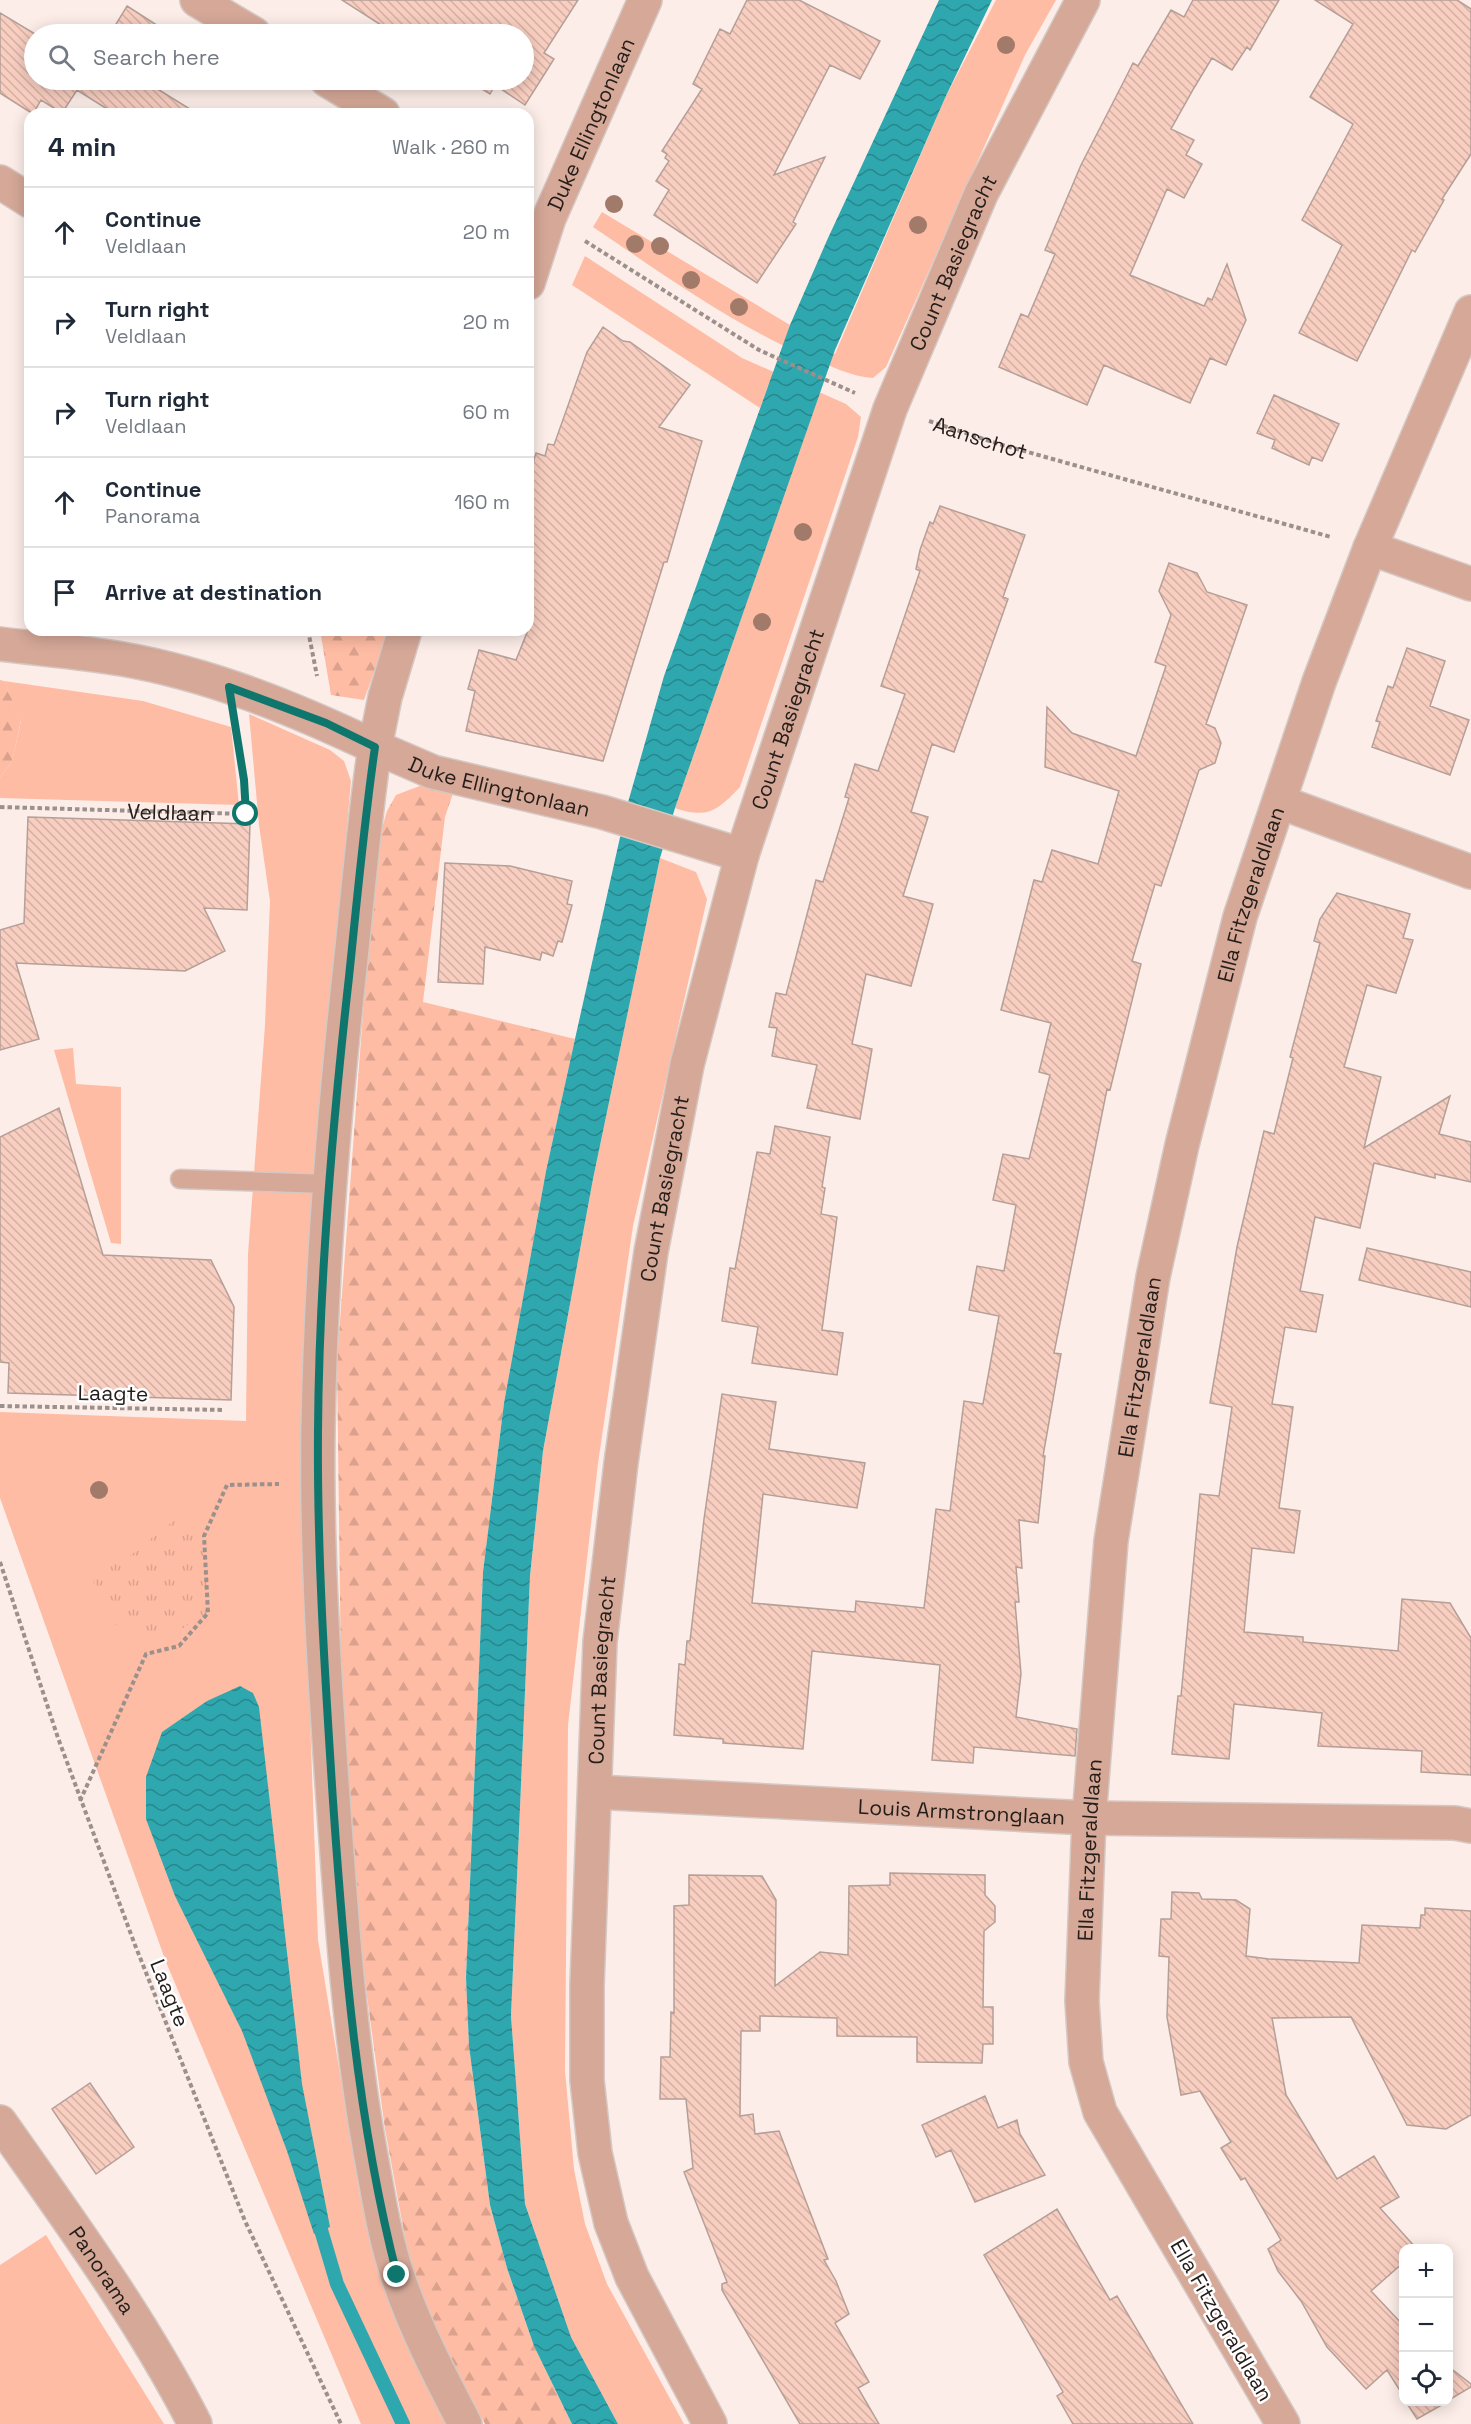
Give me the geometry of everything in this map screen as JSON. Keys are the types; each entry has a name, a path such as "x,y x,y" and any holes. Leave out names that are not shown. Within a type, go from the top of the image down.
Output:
{"street":[{"path":"197,0 237,24"},
{"name":"Duke Ellingtonlaan","path":"534,244 539,211 645,0"},
{"name":"Count Basiegracht","path":"710,2424 632,2277 611,2223 595,2153 587,2080 587,1985 600,1642 621,1463 651,1252 687,1065 742,855 890,409 981,195 1083,0"},
{"path":"344,90 374,108"},
{"path":"0,182 24,197"},
{"name":"Ella Fitzgeraldlaan","path":"1283,2424 1100,2112 1086,2062 1082,2001 1089,1818 1111,1541 1154,1278 1213,1020 1240,917 1319,682 1370,548 1471,312"},
{"path":"1370,548 1471,584"},
{"path":"403,636 385,697 364,825 328,1184 322,1295 319,1483 327,1700 346,1978 364,2118 380,2205 397,2275 432,2360 465,2424"},
{"path":"0,644 123,659 229,687 326,723 375,747"},
{"name":"Duke Ellingtonlaan","path":"375,747 417,766 451,777 602,812 742,855"},
{"path":"1280,802 1471,872"},
{"name":"Louis Armstronglaan","path":"596,1792 1089,1818 1455,1823 1471,1826"},
{"name":"Panorama","path":"0,2122 59,2205 170,2376 195,2424"}],"lane":[{"path":"180,1179 328,1184"}],"path":[{"name":"Aanschot","path":"539,211 759,350 890,409 999,444 1185,494 1370,548"},
{"name":"Veldlaan","path":"0,807 246,814 244,780 229,687"},
{"name":"Laagte","path":"0,1406 225,1410"},
{"path":"80,1801 146,1654 179,1646 208,1613 204,1536 227,1485 319,1483"},
{"name":"Laagte","path":"0,1562 80,1801 245,2221 341,2424"}],"green space":[{"path":"996,0 1056,0 1025,55 886,367 873,378 833,367 752,329 698,297 593,227 602,212 790,325 787,335 835,354 945,98"},
{"path":"585,256 742,358 846,404 861,417 858,437 740,787 725,802 704,813 675,808 815,406 768,386 760,408 572,285"},
{"path":"321,636 384,636 385,641 364,700 331,695"},
{"path":"0,680 4,681 21,720 12,762 0,777"},
{"path":"4,681 143,701 231,727 239,805 0,798 0,777 12,762 21,721"},
{"path":"249,714 330,750 344,761 351,781 320,1127 304,1355 303,1521 318,1940 360,2196 396,2315 453,2424 361,2424 166,1962 0,1498 0,1412 246,1421 248,1254 265,1025 270,901 259,825"},
{"path":"425,784 453,793 445,817 423,1002 575,1039 546,1171 504,1403 483,1572 466,1978 469,2046 490,2205 507,2268 534,2346 572,2424 485,2424 448,2355 418,2288 406,2243 385,2129 366,1989 350,1835 341,1677 337,1361 363,1013 380,835 387,811 396,795"},
{"path":"660,858 696,872 707,899 633,1226 598,1463 568,1725 565,2071 574,2169 585,2224 607,2284 684,2424 618,2424 571,2337 525,2204 511,2016 530,1576 543,1451 593,1179"},
{"path":"73,1048 76,1084 121,1087 121,1244 111,1243 54,1050"},
{"path":"185,1514 204,1536 208,1613 165,1639 112,1624 92,1578 132,1554"},
{"path":"46,2235 164,2424 0,2424 0,2265"}],"water":[{"path":"939,0 992,0 945,98 835,350 675,808 660,858 593,1179 543,1451 530,1576 511,2016 525,2204 571,2337 618,2424 572,2424 534,2346 507,2268 490,2205 469,2046 466,1978 483,1572 504,1403 546,1171 575,1039 627,806 664,676 790,325"},
{"path":"240,1686 253,1693 259,1707 302,2084 330,2227 314,2234 287,2151 242,2031 175,1896 146,1819 146,1777 162,1732 207,1701"}],"building":[{"path":"342,0 578,0 544,53 554,59 525,105 502,90 534,90 534,24 379,24"},
{"path":"747,0 799,0 880,41 860,79 830,65 774,175 825,157 793,222 796,224 757,283 654,215 669,190 656,181 669,161 665,158 667,154 662,151 702,89 693,84 720,29 730,34"},
{"path":"1193,0 1279,0 1250,50 1247,47 1232,70 1212,58 1171,129 1194,140 1186,155 1202,164 1184,198 1167,189 1130,275 1204,306 1208,298 1212,300 1227,264 1246,320 1226,365 1210,358 1190,403 1104,365 1087,405 999,367 1021,314 1028,317 1055,254 1045,250 1081,165 1133,63 1138,66 1171,10 1184,17"},
{"path":"1315,0 1457,0 1471,9 1471,154 1442,199 1444,200 1415,252 1412,250 1357,361 1299,333 1342,245 1302,220 1353,124 1310,97 1353,24"},
{"path":"127,6 155,24 116,24"},
{"path":"0,13 24,27 24,90 77,90 65,108 54,108 41,100 36,108 24,108 0,93"},
{"path":"77,90 159,90 188,108 106,108"},
{"path":"603,327 623,341 630,342 690,385 659,427 702,441 667,562 664,562 603,761 466,731 475,691 468,689 479,650 516,660 526,636 534,636 534,460 536,453 545,456 548,444 554,445 587,352"},
{"path":"1274,395 1339,424 1322,461 1312,457 1309,465 1272,448 1275,440 1257,433"},
{"path":"940,506 1025,535 1003,597 1008,599 954,752 932,744 911,812 928,817 903,896 933,904 911,986 866,974 852,1044 872,1049 860,1119 807,1108 817,1065 772,1056 777,1028 769,1027 776,993 786,995 816,880 823,882 849,798 845,797 855,764 878,771 905,694 881,686 920,571 916,569 920,550 930,522 933,524"},
{"path":"1169,563 1197,573 1207,592 1247,605 1206,724 1215,728 1221,743 1215,763 1199,770 1161,886 1155,884 1132,961 1141,964 1110,1090 1107,1089 1054,1353 1061,1354 1043,1456 1045,1456 1038,1523 1019,1520 1022,1568 1016,1567 1019,1602 1015,1602 1021,1674 1016,1717 1077,1729 1075,1756 974,1747 973,1763 932,1760 940,1665 812,1651 803,1749 723,1743 723,1739 674,1735 679,1664 685,1665 687,1641 690,1641 722,1394 776,1402 769,1449 865,1463 857,1508 763,1494 752,1603 855,1612 856,1601 924,1608 936,1509 950,1511 964,1401 983,1404 999,1316 969,1310 977,1266 1004,1271 1016,1205 993,1200 1003,1154 1029,1159 1050,1075 1039,1072 1051,1023 1001,1010 1034,880 1042,882 1052,850 1098,864 1119,791 1045,767 1047,707 1072,733 1136,756 1166,666 1155,662 1171,615 1159,591"},
{"path":"1407,648 1445,661 1430,706 1469,720 1450,775 1372,747 1380,722 1376,721 1388,686 1393,688"},
{"path":"28,817 250,824 247,910 204,908 225,951 185,971 16,963 39,1039 0,1050 0,930 24,923"},
{"path":"445,863 510,866 572,881 567,904 572,905 562,942 558,941 553,956 542,952 540,960 485,947 483,984 438,982"},
{"path":"1337,893 1410,914 1403,938 1413,940 1396,993 1367,985 1344,1067 1381,1077 1364,1148 1450,1096 1439,1134 1471,1142 1471,1182 1435,1174 1435,1178 1374,1163 1360,1228 1315,1217 1300,1291 1323,1295 1316,1332 1285,1327 1272,1404 1293,1407 1279,1508 1300,1511 1294,1553 1252,1548 1244,1632 1303,1637 1303,1642 1398,1651 1402,1599 1450,1603 1471,1638 1471,1775 1421,1772 1422,1751 1318,1746 1322,1713 1234,1704 1229,1759 1172,1754 1178,1696 1181,1696 1200,1494 1219,1496 1232,1407 1210,1403 1237,1247 1264,1131 1274,1134 1293,1058 1290,1057 1320,943 1314,941 1320,919"},
{"path":"59,1108 103,1255 211,1260 234,1307 231,1400 8,1393 9,1363 0,1362 0,1137"},
{"path":"775,1126 830,1137 822,1187 825,1188 821,1214 837,1217 822,1330 843,1333 837,1375 752,1363 758,1327 722,1321 730,1268 735,1269 757,1152 770,1154"},
{"path":"1367,1248 1471,1272 1471,1307 1359,1280"},
{"path":"890,1873 985,1875 985,1895 995,1906 995,1922 984,1931 983,2007 993,2007 993,2044 983,2044 982,2063 917,2062 917,2037 837,2036 837,2018 760,2016 760,2031 741,2031 740,2116 753,2114 755,2134 779,2131 828,2259 824,2260 836,2281 849,2314 835,2323 869,2382 858,2388 879,2424 800,2424 722,2290 722,2284 727,2282 684,2172 693,2168 686,2099 660,2099 661,2057 670,2057 671,2012 674,2013 674,1906 689,1905 689,1875 762,1876 776,1900 775,1986 820,1952 848,1955 849,1886 890,1885"},
{"path":"1172,1892 1199,1893 1202,1899 1236,1900 1250,1909 1246,1956 1359,1963 1362,1925 1420,1928 1421,1915 1425,1915 1425,1908 1471,1911 1471,2115 1446,2129 1407,2125 1351,2017 1272,2018 1286,2095 1337,2179 1374,2156 1399,2197 1380,2208 1412,2244 1399,2244 1399,2266 1371,2291 1399,2321 1399,2389 1387,2370 1366,2389 1327,2347 1301,2301 1278,2271 1268,2249 1281,2240 1245,2178 1241,2180 1221,2148 1231,2142 1200,2091 1181,2095 1167,2017 1169,1957 1159,1956 1161,1919 1171,1919"},
{"path":"90,2083 134,2147 96,2174 52,2109"},
{"path":"985,2096 998,2128 1017,2120 1020,2134 1045,2175 975,2202 951,2150 936,2157 922,2125"},
{"path":"1057,2209 1110,2300 1117,2296 1193,2424 1073,2424 1057,2396 1063,2392 984,2255"},
{"path":"1453,2370 1471,2384 1471,2387 1453,2398"},
{"path":"1409,2406 1440,2406 1417,2419"}],"waterway":[{"path":"321,2230 337,2284 403,2424"}],"route":[{"path":"246,814 244,780 229,687 326,723 375,747 364,825 328,1184 318,1431 321,1573 328,1724 346,1978 364,2118 380,2205 397,2275"}]}
